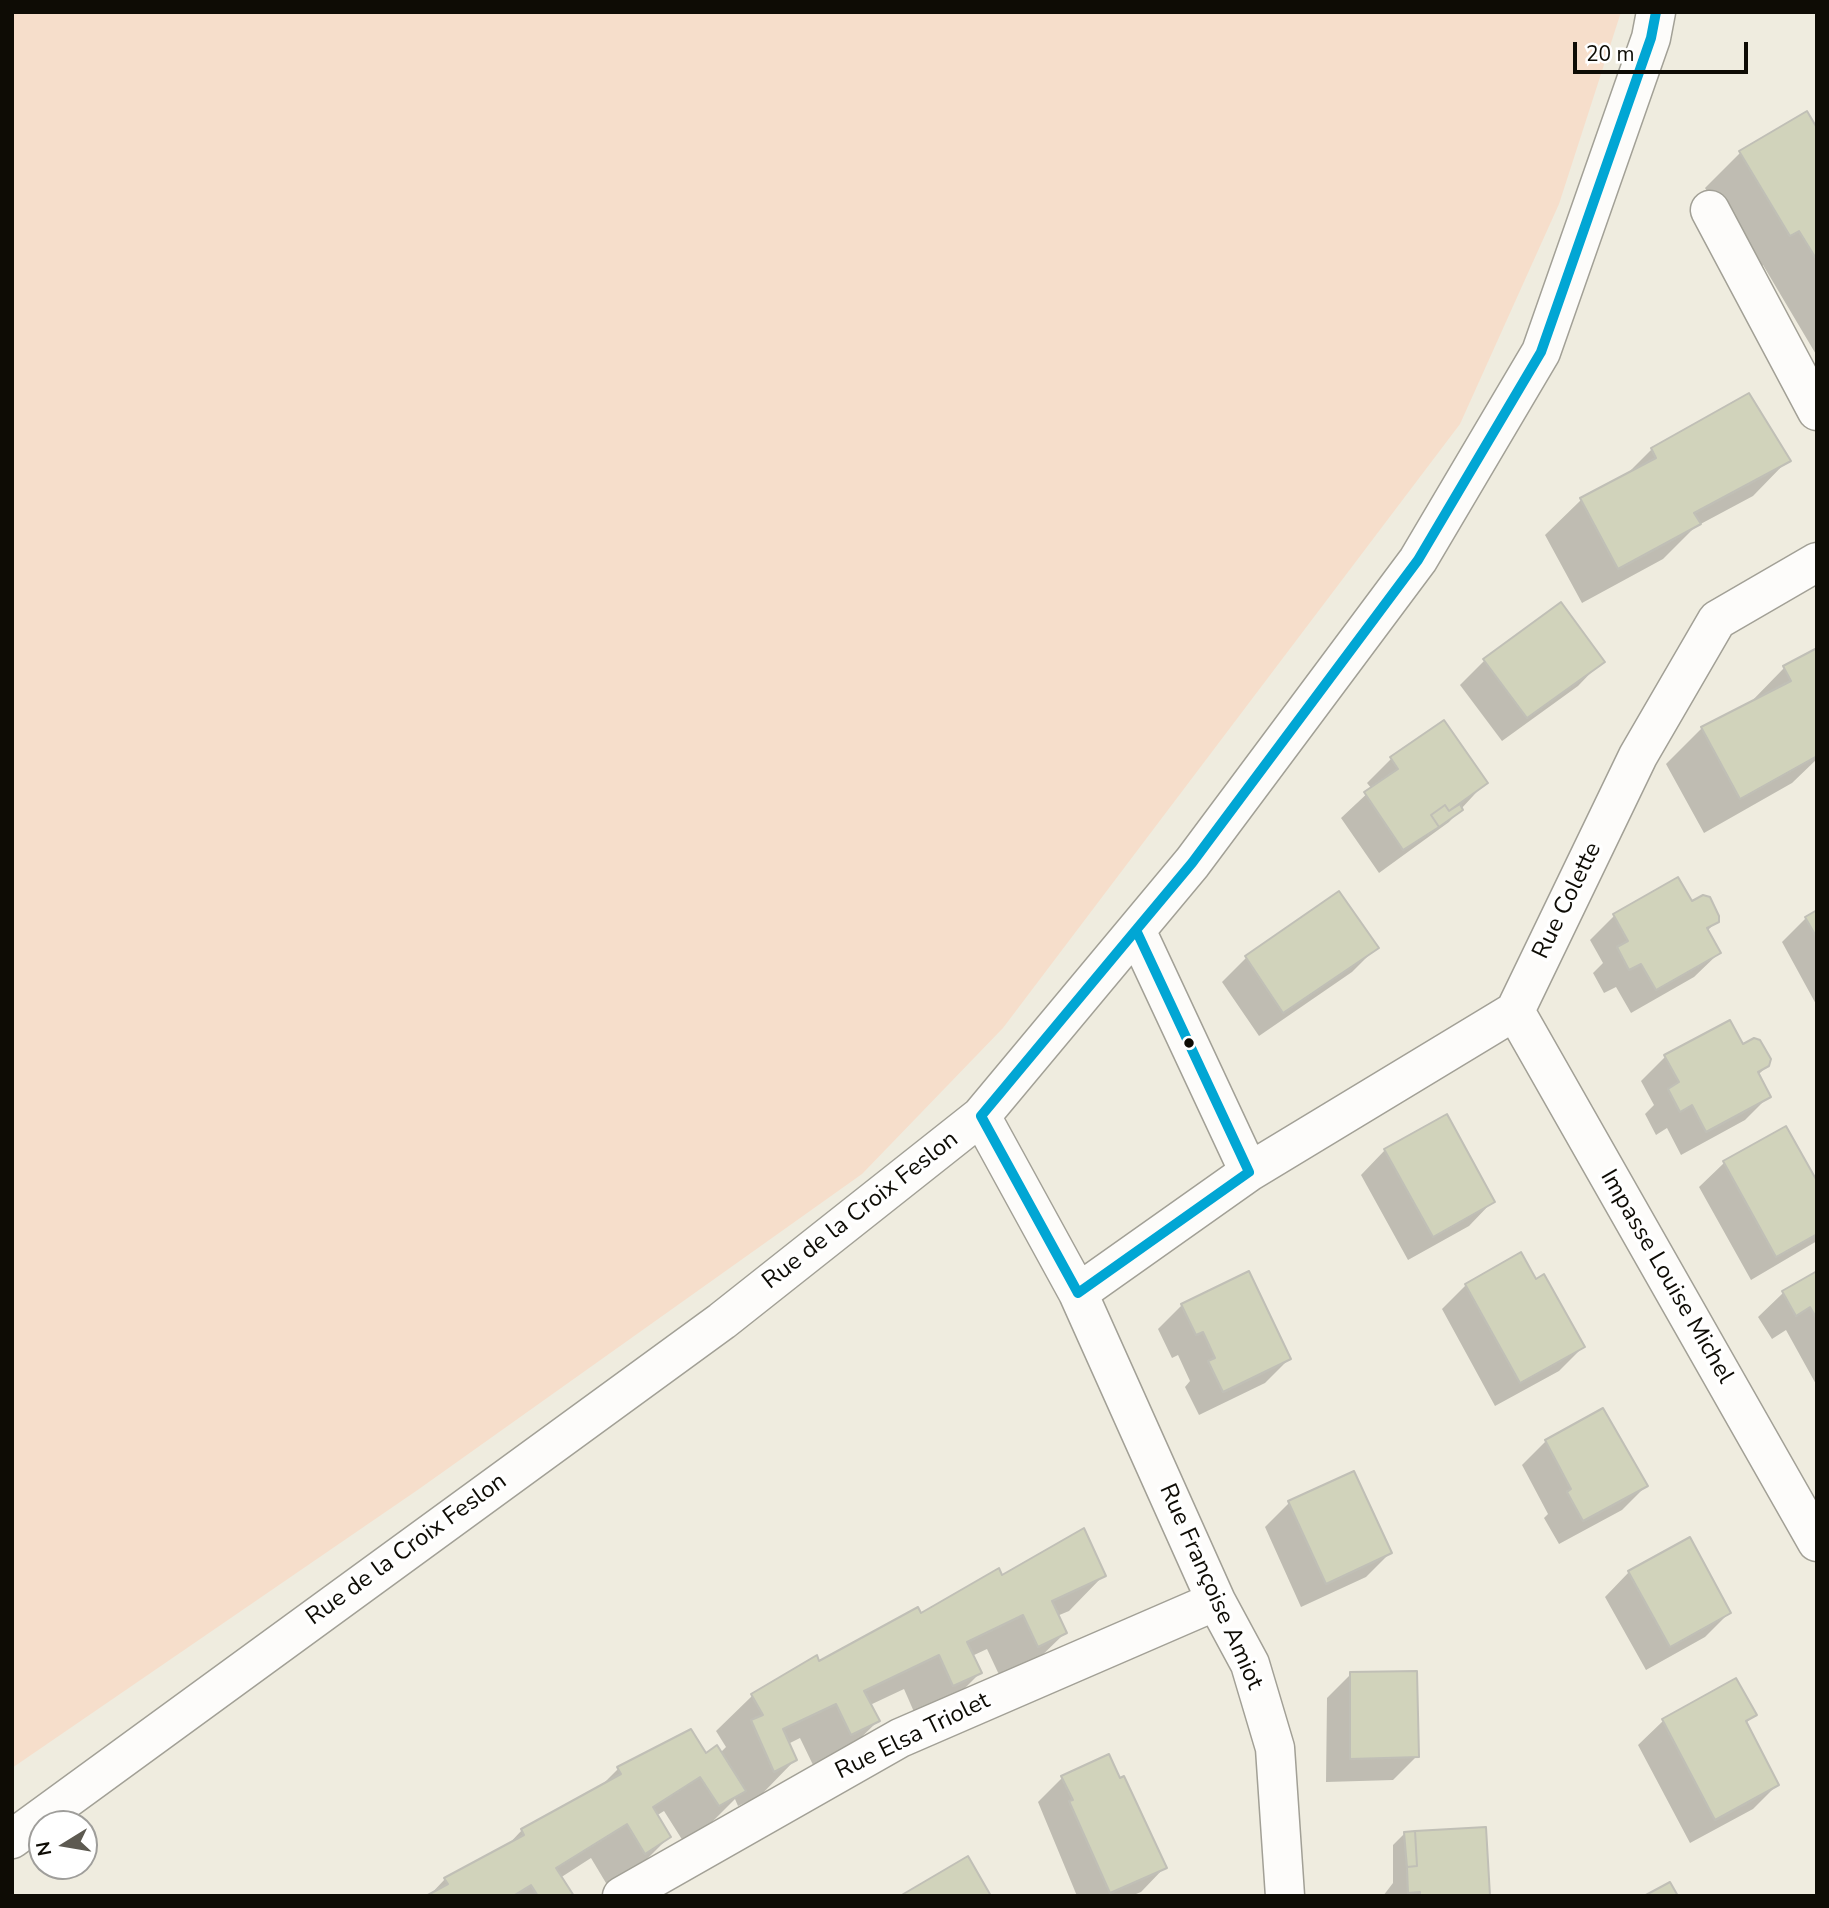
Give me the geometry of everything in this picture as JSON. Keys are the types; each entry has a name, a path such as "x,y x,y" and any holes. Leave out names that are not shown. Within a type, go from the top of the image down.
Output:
{"street":[{"name":"Rue de la Croix Feslon","path":"12,1839 722,1321 981,1116 1192,863 1418,560 1541,352 1657,21"},
{"path":"1710,210 1817,411"},
{"name":"Rue Colette","path":"1515,1012 1638,756 1717,620 1817,562"},
{"path":"1136,930 1249,1172"},
{"path":"1078,1293 1249,1172 1515,1012"},
{"name":"Impasse Louise Michel","path":"1515,1012 1817,1542"},
{"name":"Rue Françoise Amiot","path":"981,1116 1078,1293 1216,1601 1250,1664 1275,1748 1285,1896"},
{"name":"Rue Elsa Triolet","path":"622,1896 900,1738 1216,1601"}],"shaded area":[{"path":"12,12 1621,12 1559,204 1460,424 1003,1028 862,1174 419,1489 12,1768"}],"building":[{"path":"1807,111 1817,128 1817,260 1799,231 1790,236 1739,151"},
{"path":"1749,393 1791,461 1694,513 1701,524 1618,569 1580,498 1656,458 1651,448"},
{"path":"1561,602 1605,662 1527,718 1483,659"},
{"path":"1817,648 1817,756 1740,799 1701,727 1791,681 1783,666"},
{"path":"1444,720 1488,783 1449,811 1445,805 1431,815 1439,827 1403,850 1364,792 1398,769 1390,757"},
{"path":"1460,804 1463,810 1439,827 1431,815 1445,805 1449,811"},
{"path":"1678,877 1692,901 1703,895 1710,897 1719,922 1707,928 1721,953 1656,990 1641,964 1629,970 1617,947 1628,941 1613,914"},
{"path":"1339,891 1379,948 1283,1013 1245,956"},
{"path":"1817,910 1817,938 1805,917"},
{"path":"1730,1020 1743,1044 1754,1038 1760,1040 1771,1059 1769,1066 1758,1072 1771,1097 1706,1132 1692,1105 1680,1112 1668,1089 1679,1082 1664,1055"},
{"path":"1447,1114 1495,1202 1433,1237 1384,1149"},
{"path":"1786,1126 1817,1181 1817,1234 1776,1257 1723,1161"},
{"path":"1521,1252 1536,1279 1544,1274 1585,1347 1520,1383 1465,1284"},
{"path":"1249,1271 1291,1359 1223,1392 1208,1361 1215,1358 1203,1332 1196,1335 1181,1304"},
{"path":"1817,1271 1817,1319 1810,1307 1796,1316 1782,1291"},
{"path":"1603,1408 1648,1486 1583,1521 1567,1492 1571,1489 1545,1440"},
{"path":"1354,1471 1392,1553 1326,1584 1288,1501"},
{"path":"1084,1528 1106,1576 1052,1601 1067,1633 1038,1647 1023,1615 967,1642 982,1673 953,1686 939,1655 864,1691 880,1721 851,1735 836,1704 783,1729 797,1760 774,1772 751,1720 763,1715 751,1694 817,1655 819,1661 918,1607 921,1613 999,1568 1002,1575"},
{"path":"1690,1537 1731,1613 1670,1647 1628,1571"},
{"path":"1417,1671 1419,1757 1350,1759 1350,1672"},
{"path":"1736,1678 1757,1715 1746,1721 1779,1785 1715,1820 1662,1719"},
{"path":"691,1729 706,1753 717,1745 746,1791 719,1806 700,1777 653,1807 671,1837 645,1854 627,1824 556,1868 574,1896 538,1896 531,1885 513,1896 426,1896 448,1884 444,1878 524,1835 521,1829 621,1774 617,1767"},
{"path":"1109,1754 1120,1778 1124,1776 1167,1868 1110,1893 1069,1801 1073,1800 1061,1776"},
{"path":"1486,1827 1490,1896 1420,1896 1420,1892 1408,1893 1407,1867 1417,1866 1415,1831"},
{"path":"1415,1831 1417,1866 1407,1867 1404,1832"},
{"path":"968,1856 991,1896 900,1896"},
{"path":"1670,1882 1678,1896 1644,1896"}],"transit line":[{"path":"1136,930 1192,863 1418,560 1541,352 1651,38 1656,12"},
{"path":"1136,930 1249,1172 1078,1293 981,1116 1136,930"}]}
